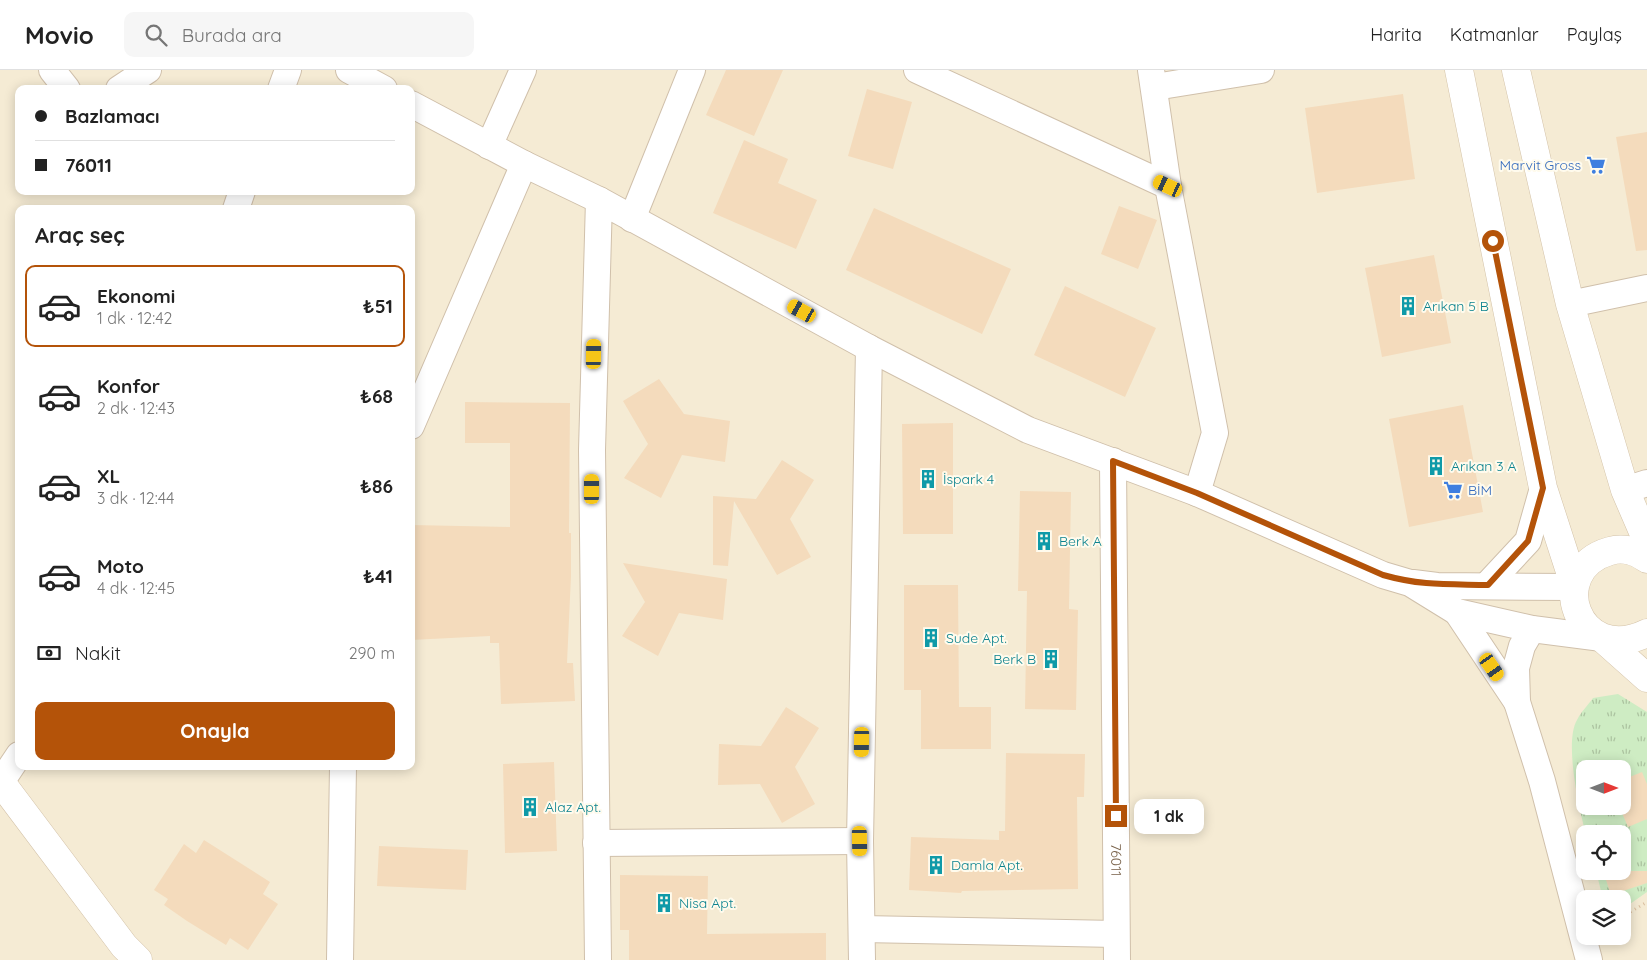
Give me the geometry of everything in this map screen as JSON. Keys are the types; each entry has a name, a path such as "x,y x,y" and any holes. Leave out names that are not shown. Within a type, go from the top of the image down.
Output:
{"main road":[{"path":"1459,70 1543,488 1575,587"},
{"path":"1516,70 1570,304 1636,486 1647,541"},
{"path":"1647,558 1629,550 1614,550 1600,554 1588,562 1580,573 1575,587 1574,602 1579,616 1589,629 1602,638 1647,678"},
{"path":"1602,638 1625,640 1647,633"},
{"path":"0,782 124,946 138,960"}],"street":[{"path":"52,70 64,85"},
{"path":"125,85 148,70"},
{"path":"282,85 288,70"},
{"path":"349,70 377,85"},
{"path":"489,146 523,70"},
{"path":"632,218 692,70"},
{"path":"917,70 1168,186"},
{"path":"1197,493 1215,433 1168,186 1153,78 1261,70"},
{"path":"415,106 524,164 599,200 869,348 1028,430 1197,493 1383,575 1410,583 1437,586 1575,587"},
{"path":"415,417 524,164"},
{"path":"598,960 592,450 599,200"},
{"path":"1570,304 1647,288"},
{"path":"862,960 860,841 869,348"},
{"name":"76011","path":"1113,461 1117,960"},
{"path":"1488,585 1528,541 1543,488"},
{"path":"1410,583 1458,612 1532,629 1602,638"},
{"path":"1458,612 1517,702 1542,781 1589,960"},
{"path":"1517,702 1516,668 1522,646 1532,629"},
{"path":"0,782 15,761"},
{"path":"340,960 343,770"},
{"path":"596,843 860,841"},
{"path":"862,929 1116,934"}],"path":[{"path":"1631,912 1647,902"}],"shaded area":[{"path":"0,70 1647,70 1647,960 0,960"}],"green space":[{"path":"1618,694 1647,712 1647,892 1631,903 1631,890 1601,890 1598,880 1631,880 1631,825 1584,825 1581,815 1631,815 1631,760 1576,760 1576,787 1572,744 1573,730 1579,717 1593,698"}],"building":[{"path":"726,70 783,70 754,136 706,115"},
{"path":"867,89 912,102 893,169 848,156"},
{"path":"1403,94 1415,179 1317,193 1305,108"},
{"path":"1647,132 1647,250 1636,251 1616,137"},
{"path":"744,140 788,159 778,183 817,200 796,249 713,213"},
{"path":"1119,206 1157,220 1138,269 1101,254"},
{"path":"874,208 1011,269 982,334 846,270"},
{"name":"Arıkan 5 B","path":"1434,255 1451,343 1382,357 1365,268"},
{"path":"1065,286 1156,328 1125,397 1034,355"},
{"path":"659,379 684,414 730,421 725,462 682,455 661,498 624,478 648,444 623,401"},
{"path":"465,402 570,403 569,533 571,533 571,576 567,663 573,663 575,701 501,704 499,643 490,643 490,636 415,640 415,525 510,527 510,443 465,443"},
{"name":"Arıkan 3 A","path":"1463,405 1483,512 1409,527 1389,419"},
{"name":"İspark 4","path":"953,423 953,534 903,534 902,424"},
{"path":"782,460 814,480 790,519 811,557 777,575 734,501 728,566 713,565 713,496 756,499"},
{"path":"1020,491 1071,492 1069,609 1078,610 1076,710 1025,709 1027,591 1018,591"},
{"path":"623,563 727,579 723,620 679,613 658,656 622,636 645,602"},
{"name":"Sude Apt.","path":"904,585 958,585 959,707 991,707 991,749 921,749 921,690 904,690"},
{"path":"786,707 819,728 795,767 815,804 782,823 760,784 718,785 719,744 761,746"},
{"path":"1006,753 1085,754 1084,797 1077,797 1078,889 962,891 961,893 909,890 911,837 999,840 999,831 1005,831"},
{"name":"Alaz Apt.","path":"554,762 557,851 505,853 503,764"},
{"path":"1642,772 1647,784 1647,819 1631,826 1627,825 1623,815 1631,815 1631,776"},
{"path":"204,840 270,882 263,894 278,904 248,950 230,938 226,945 187,921 164,905 168,899 154,890 184,844 196,853"},
{"path":"379,846 468,850 466,890 377,886"},
{"path":"1631,871 1647,871 1647,883 1626,890 1609,890 1606,880 1631,880"},
{"path":"620,875 708,876 707,934 826,933 826,960 629,960 629,930 620,930"}],"place":[{"name":"Marvit Gross","path":"1596,165"},
{"name":"Arıkan 5 B","path":"1408,306"},
{"name":"Arıkan 3 A","path":"1436,466"},
{"name":"İspark 4","path":"928,479"},
{"name":"BİM","path":"1453,490"},
{"name":"Berk A","path":"1044,541"},
{"name":"Sude Apt.","path":"931,638"},
{"name":"Berk B","path":"1051,659"},
{"name":"Alaz Apt.","path":"530,807"},
{"name":"Damla Apt.","path":"936,865"},
{"name":"Nisa Apt.","path":"664,903"}],"route":[{"path":"1116,816 1113,461 1197,493 1383,575 1410,583 1437,586 1488,585 1528,541 1543,488 1493,241"}]}
